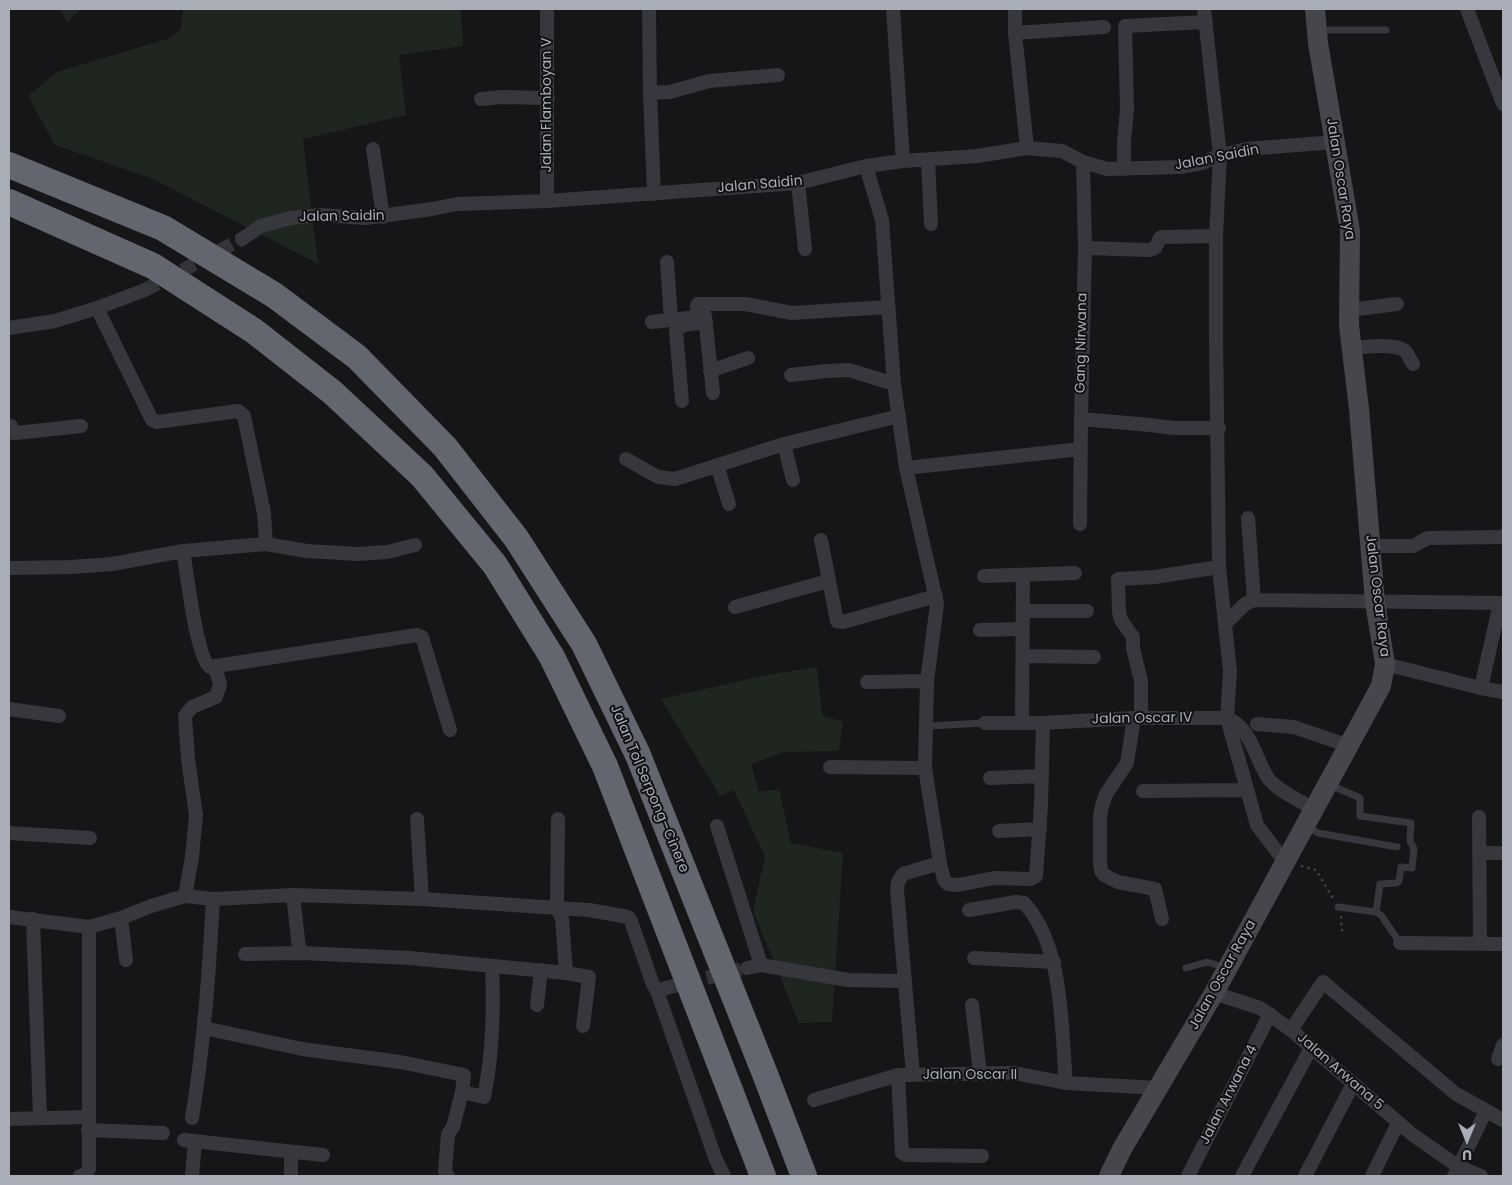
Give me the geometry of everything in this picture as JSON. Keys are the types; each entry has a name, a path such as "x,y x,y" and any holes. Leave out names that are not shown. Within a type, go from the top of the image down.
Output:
{"highway":[{"name":"Jalan Tol Serpong–Cinere","path":"9,164 163,228 274,296 357,357 445,447 516,538 588,652 638,755 804,1176"},
{"path":"9,202 153,266 254,331 332,392 422,476 495,565 552,657 605,766 763,1176"}],"street":[{"name":"Jalan Flamboyan V","path":"547,9 547,201"},
{"path":"649,9 654,194"},
{"path":"893,9 904,161"},
{"path":"1015,9 1027,148"},
{"name":"Jalan Oscar Raya","path":"1108,1176 1214,993 1309,816 1349,746 1381,686 1385,664 1375,602 1352,348 1349,310 1350,231 1315,9"},
{"path":"1467,9 1503,104"},
{"path":"1124,169 1127,110 1125,26 1205,15 1220,155 1216,236 1219,568 1230,671 1227,718 1257,825 1285,862"},
{"path":"1016,33 1104,27"},
{"path":"650,93 679,90 709,81 778,75"},
{"path":"480,99 502,97 548,98"},
{"name":"Jalan Saidin","path":"242,239 260,226 291,218 320,215 366,218 383,217 457,204 547,201 798,183 866,166 904,161 977,156 1027,148 1062,151 1083,162 1107,169 1124,169 1180,167 1202,163 1220,155 1247,149 1335,142"},
{"path":"373,149 383,217"},
{"path":"928,160 930,224"},
{"name":"Gang Nirwana","path":"1080,524 1084,248 1083,162"},
{"path":"866,166 882,220 894,384 906,468 937,604 928,681 926,768 940,863 944,880 948,884 958,885 994,878 1032,878 1036,876 1040,829 1043,722"},
{"path":"798,183 805,249"},
{"path":"1084,248 1149,250 1155,248 1162,237 1216,236"},
{"path":"667,262 671,320"},
{"path":"9,328 42,324 97,308 145,290"},
{"path":"652,322 698,318 697,304 746,304 792,313 888,307"},
{"path":"1349,310 1397,304"},
{"path":"708,305 705,308 713,393"},
{"path":"97,308 152,420 157,422 238,411 244,416 264,513 266,544"},
{"path":"682,401 676,331 679,327 685,325 706,323"},
{"path":"1352,348 1382,346 1401,350 1407,352 1413,364"},
{"path":"710,371 748,358"},
{"path":"791,375 849,370 894,384"},
{"path":"626,459 648,473 668,479 681,478 784,444 899,416"},
{"path":"1081,420 1150,424 1174,428 1218,428"},
{"path":"9,426 11,426 14,433 81,426"},
{"path":"784,444 793,480"},
{"path":"906,468 1081,449"},
{"path":"717,465 729,504"},
{"path":"1248,518 1254,600"},
{"path":"1370,546 1413,546 1428,538 1503,537"},
{"path":"821,540 836,619 841,622 936,596"},
{"path":"9,568 105,565 183,551 266,544 307,552 358,554 387,552 415,545"},
{"path":"183,551 200,647 206,664 210,667 417,635 422,636 450,730"},
{"path":"1162,919 1155,889 1118,882 1104,875 1101,871 1100,816 1102,806 1106,794 1127,764 1137,718 1141,681 1133,648 1133,637 1121,620 1119,612 1118,579 1162,576 1219,568"},
{"path":"984,576 1075,572"},
{"path":"1022,722 1023,575"},
{"path":"735,607 828,581"},
{"path":"1225,624 1245,604 1254,600 1501,603 1481,688"},
{"path":"1023,611 1087,611"},
{"path":"980,630 1023,629"},
{"path":"1023,656 1094,657"},
{"path":"1385,664 1503,692"},
{"path":"185,896 192,857 196,815 188,759 185,716 192,707 216,697 220,685 215,666"},
{"path":"867,682 928,681"},
{"path":"9,709 58,716"},
{"name":"Jalan Oscar IV","path":"985,723 1137,718 1227,718"},
{"path":"1227,718 1237,722 1246,734 1269,780 1309,816"},
{"path":"1258,724 1294,727 1349,746"},
{"path":"830,767 926,768"},
{"path":"990,778 1042,776"},
{"path":"1143,791 1246,790"},
{"path":"1479,817 1480,943"},
{"path":"417,819 422,899"},
{"path":"558,819 557,909 562,918 566,973"},
{"path":"717,826 761,965"},
{"path":"999,831 1040,829"},
{"path":"9,832 90,838"},
{"path":"1479,853 1503,853"},
{"path":"913,1075 904,981 898,882 903,874 940,863"},
{"path":"293,895 298,945 302,954"},
{"path":"9,917 89,927 185,896 213,899 293,895 422,899 590,910 628,917 652,982 662,989 716,1160 724,1176"},
{"path":"192,1118 204,1028 213,899"},
{"path":"969,910 1016,902 1024,903 1030,909 1043,934 1054,962 1059,991 1066,1083"},
{"path":"121,918 126,960"},
{"path":"33,919 40,1118"},
{"path":"80,1176 85,1175 89,1169 89,927"},
{"path":"1400,943 1503,944"},
{"path":"245,954 410,958 541,970 589,977 583,1026"},
{"path":"974,958 1054,962"},
{"path":"747,968 761,965 848,980 904,981"},
{"path":"462,1092 484,1097 490,1070 494,1018 492,966"},
{"path":"537,1005 541,970"},
{"path":"1291,1030 1323,982 1456,1094 1503,1120"},
{"name":"Jalan Arwana 5","path":"1214,993 1255,1006 1270,1014 1457,1172 1480,1176"},
{"path":"972,1005 980,1073"},
{"name":"Jalan Arwana 4","path":"1188,1176 1270,1014"},
{"path":"204,1028 302,1049 400,1062 464,1075 454,1126 448,1134 445,1171 448,1176"},
{"path":"1498,1060 1503,1045"},
{"path":"1242,1176 1311,1048"},
{"name":"Jalan Oscar II","path":"814,1100 898,1075 1014,1073 1066,1083 1158,1088"},
{"path":"898,1075 902,1153 906,1155 982,1156"},
{"path":"1305,1176 1353,1084"},
{"path":"1457,1172 1486,1111"},
{"path":"9,1119 40,1118 163,1133"},
{"path":"1372,1176 1398,1123"},
{"path":"192,1176 190,1141 323,1155"},
{"path":"291,1153 291,1176"}],"lane":[{"path":"1317,30 1386,30"},
{"name":"Jalan Oscar IV","path":"927,726 985,723"},
{"path":"1328,784 1360,798 1360,816 1411,823 1410,841 1414,849 1412,868 1401,868 1399,881 1396,883 1380,884 1376,912"},
{"path":"1309,816 1318,833 1397,847"},
{"path":"1338,907 1376,912 1381,915 1400,943"},
{"path":"1186,968 1207,962 1227,968"}],"path":[{"path":"1285,862 1316,870 1338,907 1342,932"}],"shaded area":[{"path":"59,9 81,9 68,22"},
{"path":"183,9 461,9 463,46 399,55 406,115 303,139 318,264 151,178 55,145 28,96 57,72 170,38 181,29"},
{"path":"817,667 822,715 843,722 839,751 785,752 751,764 759,792 779,789 791,843 843,853 832,1022 799,1023 753,911 765,857 734,790 720,796 661,699 766,675"}],"tunnel":[{"path":"145,290 242,239"},
{"path":"666,988 747,968"}]}
